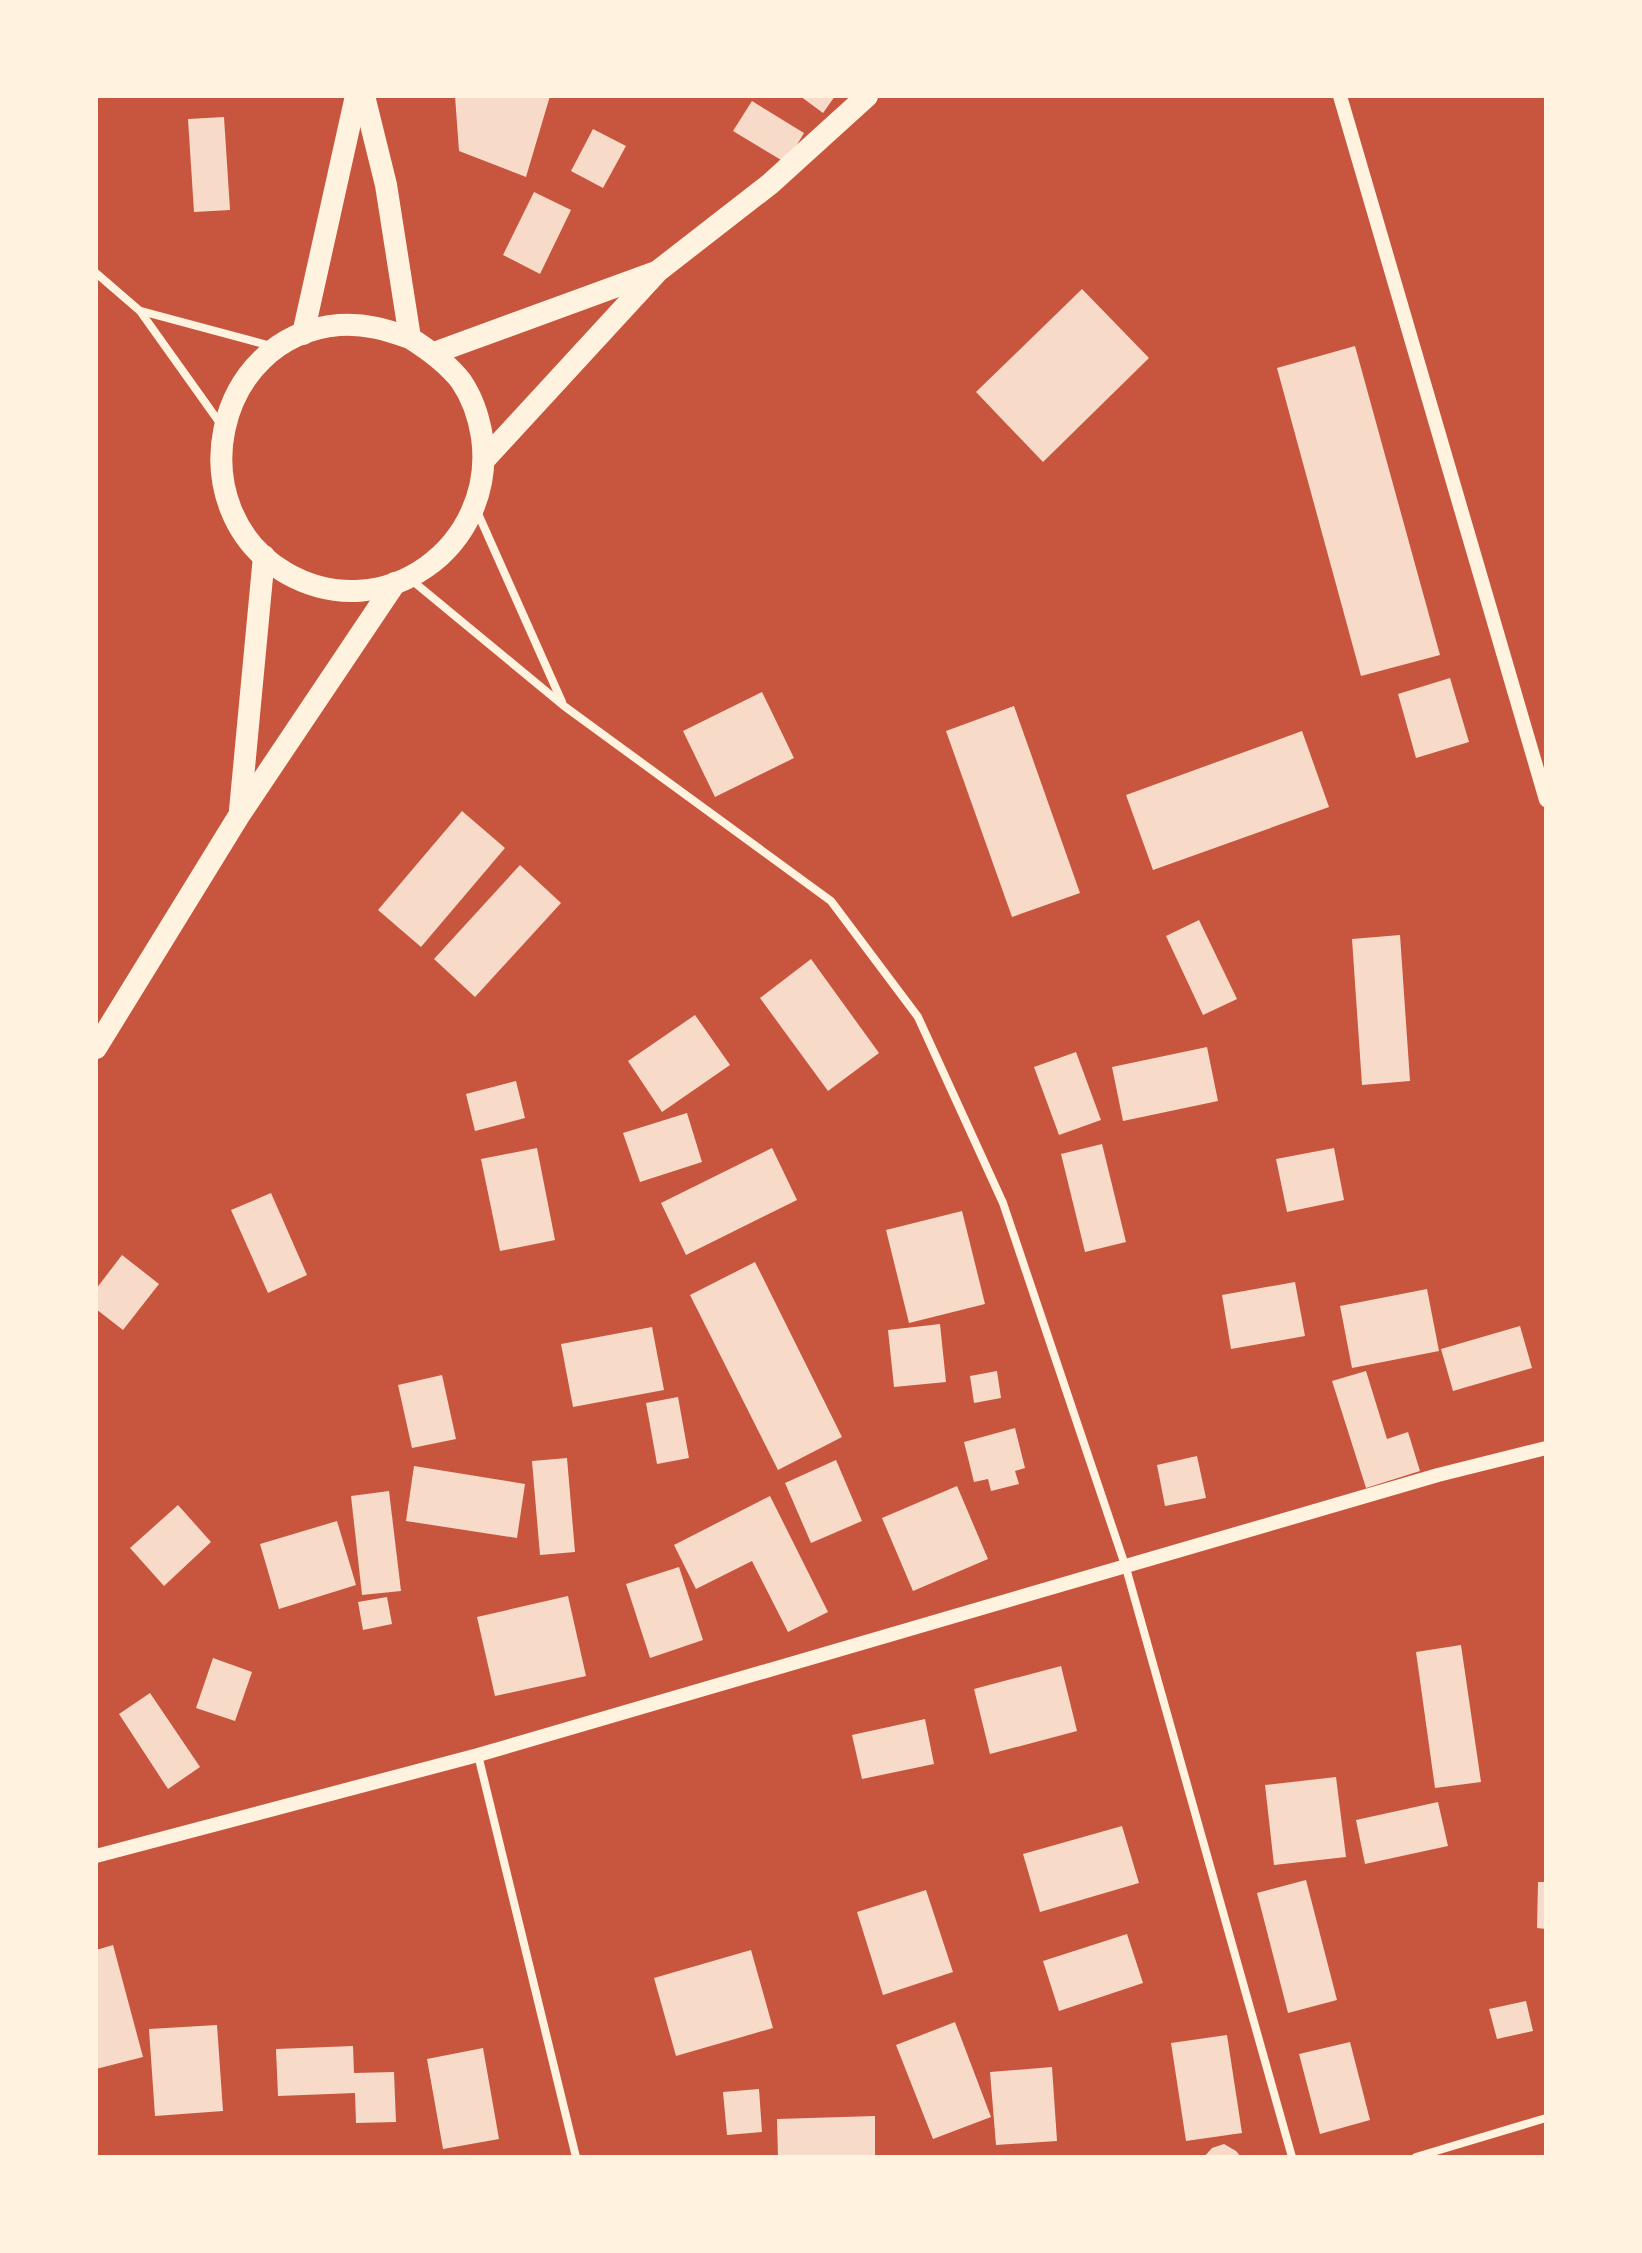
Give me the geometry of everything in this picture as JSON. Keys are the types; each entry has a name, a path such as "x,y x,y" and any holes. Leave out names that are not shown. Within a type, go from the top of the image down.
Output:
{"highway":[{"path":"303,334 356,96"},
{"path":"364,96 386,185 410,338"},
{"path":"485,459 658,271 770,184 867,96"},
{"path":"434,353 658,271"},
{"path":"339,325 375,326 410,338 434,353 461,382 479,419 485,459 475,507 459,536 436,560 402,581 368,590 340,590 312,584 287,573 264,556 245,535 232,511 223,484 220,456 223,428 242,382 278,347 303,334 339,325"},
{"path":"240,814 264,556"},
{"path":"96,1048 240,814 402,581"}],"street":[{"path":"1340,96 1546,800"},
{"path":"96,273 140,311 223,428"},
{"path":"140,311 278,347"},
{"path":"475,507 564,706"},
{"path":"402,581 564,706 831,901 918,1017 1003,1203 1126,1568 1292,2157"},
{"path":"96,1856 478,1755 1438,1475 1546,1448"},
{"path":"478,1755 576,2157"},
{"path":"1416,2157 1546,2118"}],"building":[{"path":"455,96 550,96 526,177 459,151"},
{"path":"800,96 835,96 823,113"},
{"path":"752,101 804,133 786,163 733,131"},
{"path":"224,117 230,210 194,212 188,119"},
{"path":"593,129 626,146 603,188 571,171"},
{"path":"534,192 571,210 540,274 503,255"},
{"path":"1082,289 1149,358 1043,462 976,392"},
{"path":"1355,346 1440,655 1361,676 1277,368"},
{"path":"1450,678 1469,742 1416,758 1398,694"},
{"path":"762,692 794,758 715,797 683,731"},
{"path":"1014,706 1080,893 1012,917 946,731"},
{"path":"1302,731 1329,807 1153,870 1126,795"},
{"path":"462,811 505,848 421,947 378,910"},
{"path":"520,865 561,903 475,997 434,959"},
{"path":"1199,920 1237,999 1203,1015 1166,936"},
{"path":"1400,935 1410,1081 1362,1085 1352,939"},
{"path":"811,959 879,1053 828,1091 760,998"},
{"path":"695,1015 730,1065 662,1112 628,1061"},
{"path":"1207,1047 1218,1101 1123,1121 1112,1067"},
{"path":"1076,1052 1101,1120 1059,1135 1034,1067"},
{"path":"516,1081 525,1118 475,1131 466,1094"},
{"path":"687,1113 702,1162 640,1182 623,1133"},
{"path":"1102,1144 1126,1242 1085,1252 1061,1154"},
{"path":"537,1148 555,1240 500,1251 481,1159"},
{"path":"772,1148 797,1200 686,1255 661,1203"},
{"path":"1334,1148 1344,1200 1287,1212 1276,1159"},
{"path":"271,1193 307,1275 268,1293 231,1210"},
{"path":"962,1211 985,1304 909,1323 886,1230"},
{"path":"122,1255 159,1284 123,1330 96,1309 96,1289"},
{"path":"755,1262 842,1437 778,1470 690,1295"},
{"path":"1295,1282 1305,1336 1231,1349 1222,1295"},
{"path":"1427,1289 1439,1351 1352,1368 1340,1306"},
{"path":"940,1324 946,1382 894,1387 888,1330"},
{"path":"1520,1326 1532,1368 1453,1391 1441,1349"},
{"path":"652,1327 664,1390 573,1407 561,1344"},
{"path":"997,1371 1001,1398 974,1403 970,1376"},
{"path":"1366,1371 1387,1439 1408,1432 1420,1471 1366,1488 1332,1381"},
{"path":"442,1375 456,1439 412,1448 398,1385"},
{"path":"678,1397 689,1458 657,1464 646,1403"},
{"path":"1015,1428 1025,1468 1015,1471 1019,1484 991,1491 988,1479 974,1482 964,1442"},
{"path":"1197,1456 1206,1498 1165,1506 1157,1465"},
{"path":"567,1458 575,1552 540,1555 532,1461"},
{"path":"836,1460 862,1521 811,1543 785,1483"},
{"path":"414,1466 525,1484 517,1538 406,1521"},
{"path":"957,1486 988,1559 913,1591 882,1518"},
{"path":"389,1491 401,1591 362,1595 351,1496"},
{"path":"770,1496 828,1612 788,1632 752,1561 696,1589 674,1545"},
{"path":"178,1505 211,1542 164,1586 130,1548"},
{"path":"337,1521 356,1585 279,1609 260,1544"},
{"path":"679,1567 703,1640 650,1658 626,1584"},
{"path":"568,1596 586,1676 495,1696 477,1617"},
{"path":"387,1597 392,1624 363,1630 358,1602"},
{"path":"1461,1645 1481,1782 1435,1788 1416,1652"},
{"path":"213,1658 252,1672 235,1721 196,1708"},
{"path":"1061,1666 1077,1731 990,1754 974,1689"},
{"path":"150,1693 200,1767 168,1789 119,1714"},
{"path":"925,1719 934,1764 862,1779 852,1735"},
{"path":"1336,1777 1346,1857 1274,1865 1265,1785"},
{"path":"1438,1802 1448,1846 1365,1864 1356,1820"},
{"path":"1122,1826 1139,1883 1040,1912 1023,1854"},
{"path":"1306,1880 1337,2000 1288,2013 1257,1893"},
{"path":"1538,1882 1546,1882 1546,1929 1537,1928"},
{"path":"926,1890 953,1972 883,1995 857,1912"},
{"path":"1127,1934 1143,1983 1059,2011 1043,1961"},
{"path":"113,1945 143,2057 96,2069 96,1950"},
{"path":"751,1950 773,2028 676,2056 654,1978"},
{"path":"1526,2001 1533,2031 1497,2039 1489,2009"},
{"path":"955,2022 991,2117 933,2139 896,2045"},
{"path":"217,2025 223,2111 155,2116 149,2029"},
{"path":"1227,2035 1242,2133 1186,2141 1171,2043"},
{"path":"1350,2042 1370,2120 1320,2134 1299,2054"},
{"path":"353,2046 354,2073 394,2072 396,2122 356,2123 355,2093 278,2096 276,2049"},
{"path":"483,2048 499,2139 443,2149 427,2059"},
{"path":"1052,2067 1057,2141 996,2145 990,2072"},
{"path":"759,2089 762,2132 727,2135 723,2092"},
{"path":"875,2116 875,2157 778,2157 777,2119"},
{"path":"1224,2144 1241,2157 1204,2157 1212,2148"}]}
